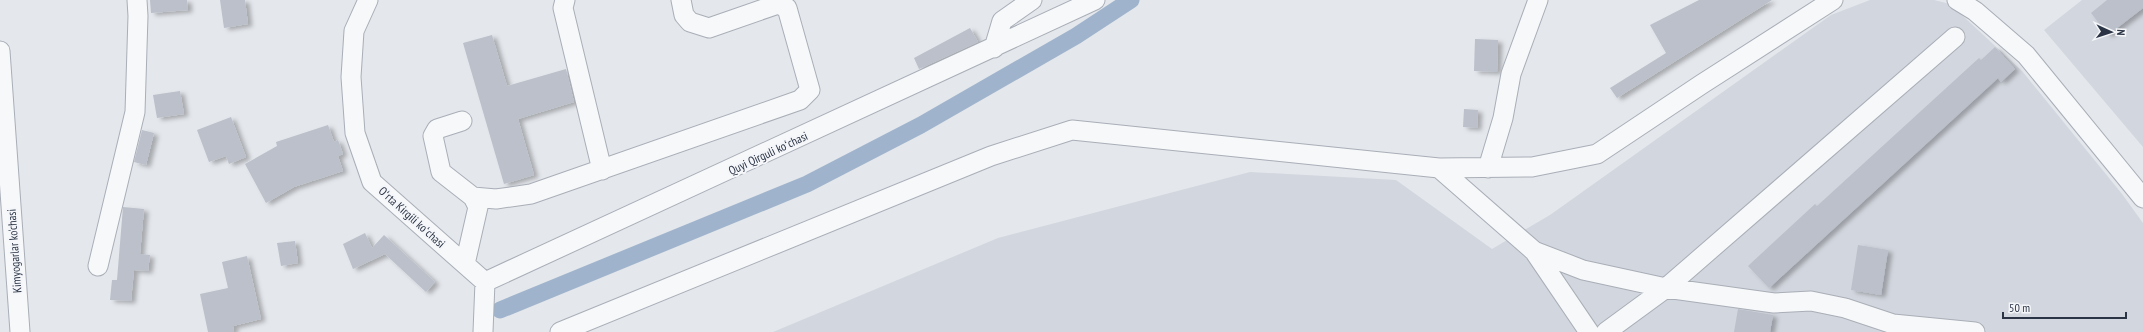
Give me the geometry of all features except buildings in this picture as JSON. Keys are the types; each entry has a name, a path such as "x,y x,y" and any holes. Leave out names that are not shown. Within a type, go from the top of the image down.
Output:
{"street":[{"path":"98,266 135,112 138,16 137,0"},
{"name":"Oʻrta Kirgili koʻchasi","path":"368,0 354,31 351,77 355,132 372,182 485,282"},
{"path":"565,0 563,8 602,170"},
{"path":"473,197 496,199 531,194 800,100 810,90 787,8 778,4 709,28 690,22 684,15 681,0"},
{"path":"994,48 1002,21 1032,0"},
{"name":"Quyi Qirguli koʻchasi","path":"485,282 1095,0"},
{"path":"1488,168 1503,118 1511,74 1538,0"},
{"path":"560,332 991,156 1072,130 1439,168 1532,167 1597,154 1702,84 1834,0"},
{"path":"1957,0 1974,11 2026,55 2143,198"},
{"path":"1606,332 1666,288 1955,38"},
{"name":"Kimyogarlar ko'chasi","path":"0,51 20,332"},
{"path":"462,121 437,129 433,136 441,172 473,197 478,207 465,264"},
{"path":"1439,168 1534,251 1589,332"},
{"path":"1534,251 1583,270 1666,288 1774,303 1811,302 1845,308 1893,324 1975,332"},
{"path":"483,332 485,282"}],"shaded area":[{"path":"1870,0 1934,0 1950,4 2022,71 2122,194 2143,223 2143,332 773,332 998,238 1250,172 1396,180 1492,249 1550,215 1831,15"},
{"path":"2082,0 2143,0 2143,147 2044,30"}],"waterway":[{"path":"500,310 807,184 921,125 1076,36 1131,0"}]}
